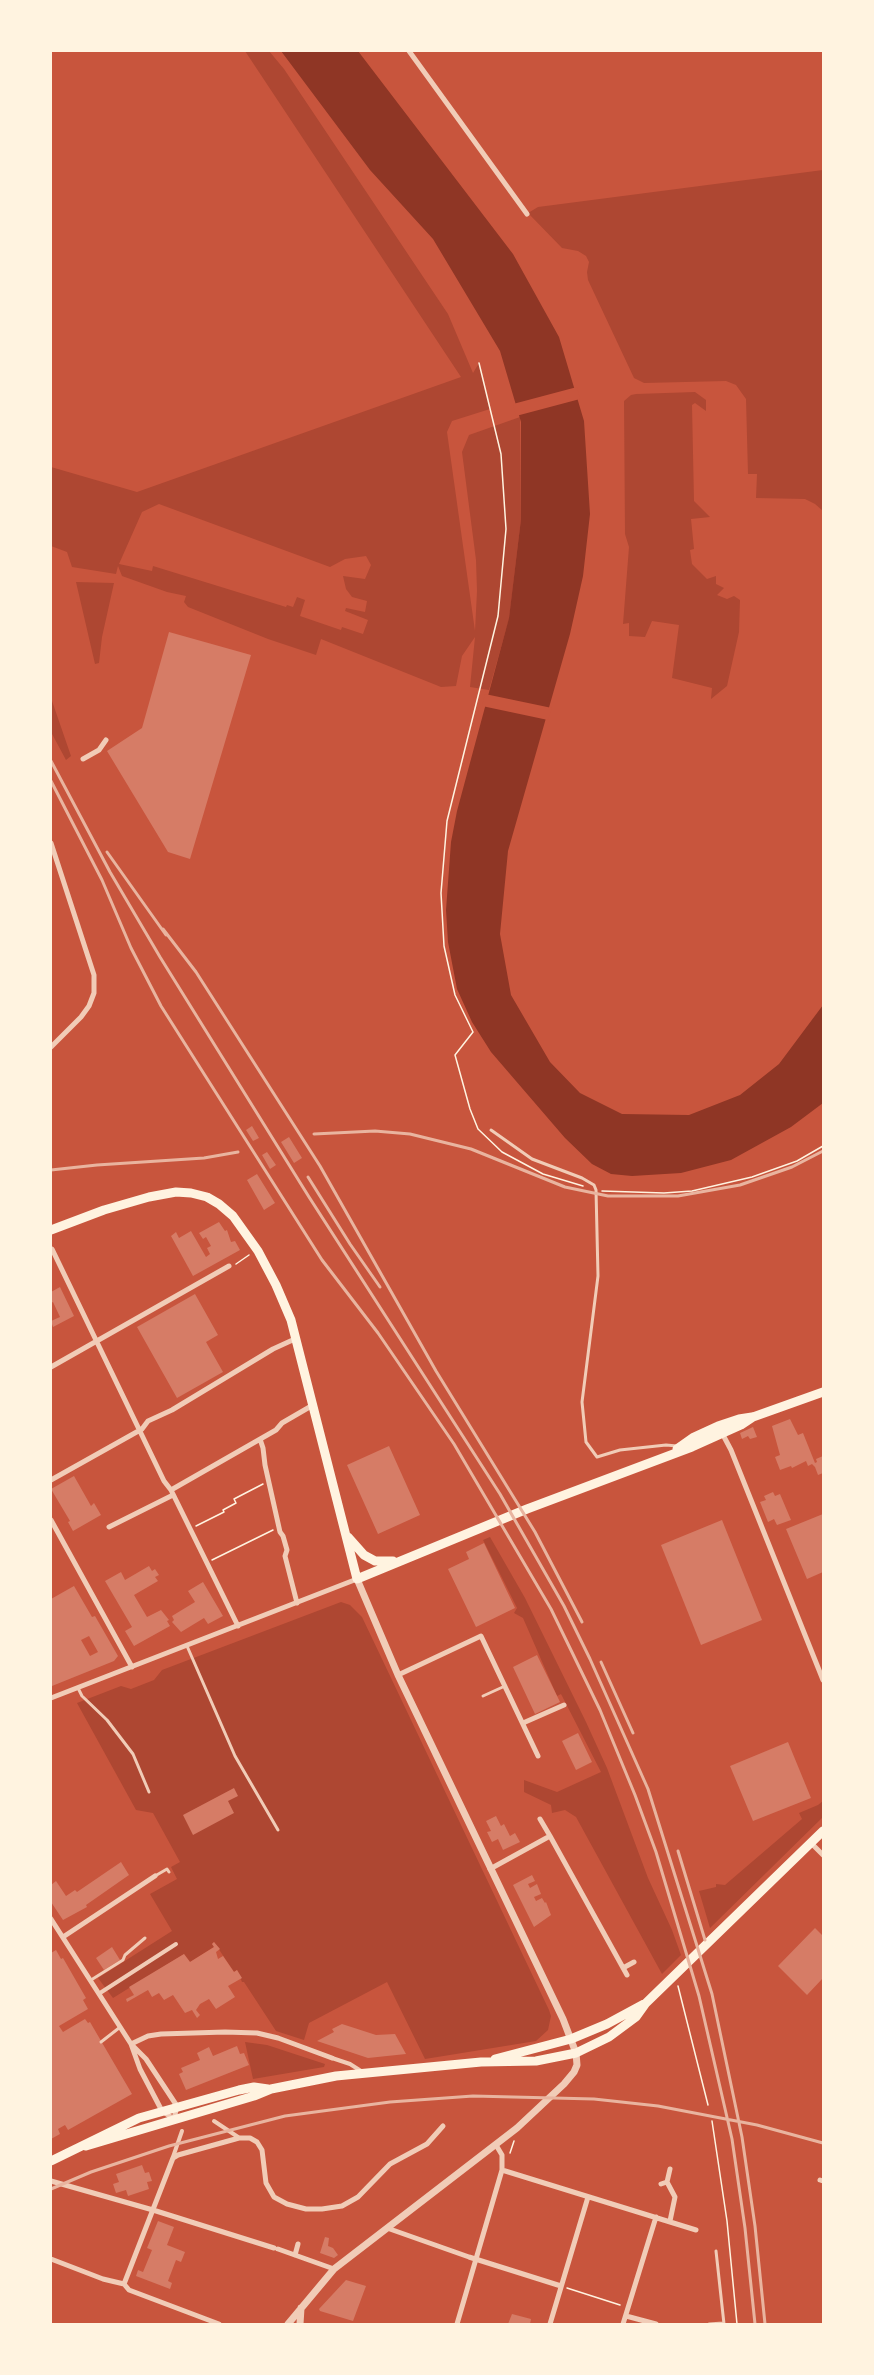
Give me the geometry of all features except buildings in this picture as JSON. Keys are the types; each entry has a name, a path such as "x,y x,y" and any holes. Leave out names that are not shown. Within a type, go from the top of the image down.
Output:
{"highway":[{"path":"51,1230 104,1210 149,1197 178,1192 199,1194 227,1210 241,1226 276,1285 297,1338 357,1579 480,1527 692,1447 753,1417 823,1392"},
{"path":"668,1455 694,1437 718,1426 753,1417"},
{"path":"345,1532 361,1553 375,1561 384,1562 407,1558"},
{"path":"86,2146 271,2089 363,2072 481,2062 536,2061 576,2053 614,2034 636,2018 646,2003 823,1831"},
{"path":"481,2062 571,2039 607,2024 646,2003"},
{"path":"51,2161 86,2146 126,2124 177,2106 254,2087 271,2089"}],"street":[{"path":"409,51 527,214"},
{"path":"83,759 99,750 106,740"},
{"path":"51,843 94,975 94,993 89,1006 51,1047"},
{"path":"52,1249 138,1430 238,1626"},
{"path":"51,1367 229,1266"},
{"path":"51,1479 273,1349 297,1338"},
{"path":"109,1527 172,1493 314,1404"},
{"path":"722,1433 731,1450 823,1680"},
{"path":"260,1439 264,1448 265,1465 279,1528 285,1543 285,1556 297,1603"},
{"path":"51,1520 132,1667"},
{"path":"51,1698 357,1579 398,1676 553,1996 571,2039 576,2053 577,2065 574,2072 517,2128 334,2269 288,2324"},
{"path":"398,1676 481,1636 538,1756"},
{"path":"523,1723 564,1705"},
{"path":"540,1819 627,1975"},
{"path":"490,1869 550,1836"},
{"path":"811,1843 823,1855"},
{"path":"63,1937 149,1883 155,1876"},
{"path":"51,1919 131,2044 140,2069 162,2111 174,2119 177,2106 146,2059 131,2044"},
{"path":"100,1993 176,1944"},
{"path":"623,1968 634,1962"},
{"path":"131,2044 148,2036 160,2034 257,2033 278,2038 350,2064 363,2072"},
{"path":"214,2121 239,2138"},
{"path":"173,2158 239,2138 250,2138 260,2146 264,2155 266,2183 274,2197 287,2204 306,2209 322,2209 342,2206 358,2197 390,2164 427,2144 443,2126"},
{"path":"124,2284 182,2131"},
{"path":"457,2324 502,2170 502,2155 496,2145"},
{"path":"670,2169 668,2182 675,2197 670,2222"},
{"path":"502,2170 696,2230"},
{"path":"51,2181 153,2210 334,2269"},
{"path":"661,2184 668,2182"},
{"path":"550,2324 588,2197"},
{"path":"623,2324 656,2217"},
{"path":"387,2228 561,2286"},
{"path":"295,2255 298,2244"},
{"path":"51,2259 103,2279 124,2284 129,2290 219,2324"},
{"path":"300,2324 302,2306"},
{"path":"626,2316 656,2324"}],"lane":[{"path":"491,1130 532,1159 582,1178 594,1185 596,1190 598,1276 582,1402 586,1442 597,1457 620,1450 666,1445 692,1447"},
{"path":"187,1646 235,1756 278,1830"},
{"path":"483,1696 505,1686"},
{"path":"77,1687 82,1696 107,1720 133,1754 149,1792"},
{"path":"155,1876 167,1869 169,1872"},
{"path":"91,1980 123,1960 125,1955 145,1938"},
{"path":"101,2042 121,2027"},
{"path":"709,2324 724,2323 716,2251"}],"path":[{"path":"479,363 501,454 506,529 498,616 447,820 441,893 444,946 454,991 473,1032 455,1055 478,1129 502,1152 543,1174 611,1193 692,1191 771,1170 797,1161 823,1146"},
{"path":"229,1266 250,1254"},
{"path":"195,1526 224,1512 223,1510 236,1503 234,1499 255,1487"},
{"path":"219,1557 266,1533"},
{"path":"678,1987 708,2105"},
{"path":"712,2121 727,2221 737,2324"},
{"path":"510,2154 517,2128"},
{"path":"561,2286 628,2307"}],"shaded area":[{"path":"245,51 269,51 284,69 448,314 473,373 479,363 490,409 452,421 447,432 475,631 476,560 462,452 469,435 520,417 521,519 509,619 489,690 470,687 475,637 462,656 456,686 441,687 321,639 316,655 268,639 188,607 184,602 186,596 167,592 122,576 118,566 116,574 72,567 67,552 51,546 51,467 137,492 461,377","holes":["159,504 330,567 345,559 366,556 371,565 365,579 343,576 346,589 352,597 367,601 365,612 346,608 345,611 368,620 363,634 342,627 341,630 300,616 305,600 297,597 293,607 287,605 286,607 153,566 152,571 119,564 142,512"]},
{"path":"281,51 358,51 513,254 559,337 584,421 590,514 583,576 570,634 508,851 500,934 511,995 550,1062 580,1093 622,1114 689,1115 740,1095 779,1064 823,1005 823,1103 791,1127 731,1160 681,1173 632,1176 611,1174 592,1164 565,1138 491,1052 472,1022 457,989 448,942 446,910 451,842 457,811 509,618 521,519 521,422 500,351 433,239 370,170"},
{"path":"823,170 823,511 805,499 756,498 757,474 748,474 746,399 736,385 726,381 644,383 634,378 588,280 589,262 586,256 578,251 562,248 528,213 538,207"},
{"path":"695,392 706,400 706,411 695,403 692,405 694,501 710,517 691,519 694,549 690,550 692,564 707,579 716,576 716,584 724,588 717,595 727,599 734,596 740,600 739,632 727,686 711,699 712,688 672,678 679,625 652,621 645,637 629,636 629,623 623,624 629,547 625,534 624,401 636,394"},
{"path":"76,582 114,583 102,637 99,663 95,664"},
{"path":"51,698 71,756 66,760 51,732"},
{"path":"490,1537 525,1598 586,1722 607,1768 648,1878 672,1930 681,1955 662,1974 576,1817 565,1810 552,1813 551,1805 524,1792 524,1780 557,1792 601,1772 561,1694 557,1696 523,1618 514,1613 517,1608 483,1540"},
{"path":"341,1602 350,1605 362,1617 549,2010 551,2016 548,2030 536,2041 425,2059 387,1982 309,2023 304,2040 276,2031 242,1982 237,1970 234,1972 214,1942 212,1944 214,1947 190,1962 184,1954 113,1998 98,1978 172,1931 150,1894 177,1879 171,1867 180,1862 153,1813 136,1810 77,1703 121,1686 131,1689 154,1680 162,1670"},
{"path":"823,1801 823,1817 710,1928 699,1891 716,1887 716,1884 725,1885 802,1819 799,1813"},
{"path":"245,2042 267,2045 325,2064 324,2067 253,2079"}],"pier":[{"path":"577,387 580,399 516,416 513,404"},
{"path":"485,694 552,708 548,720 482,706"}],"railway":[{"path":"51,761 110,872 160,957 309,1197 500,1494 564,1606 590,1659 648,1789 712,1994 742,2137 755,2226 765,2324"},
{"path":"51,781 102,880 131,948 161,1006 322,1260 378,1333 454,1444 551,1609 600,1710 656,1852 699,1996 732,2139 745,2228 755,2324"},
{"path":"107,852 166,935"},
{"path":"163,929 196,972 320,1166 436,1371 535,1532 582,1622"},
{"path":"314,1134 375,1131 410,1134 471,1149 565,1187 608,1196 678,1196 740,1185 792,1167 823,1151"},
{"path":"51,1170 204,1158 238,1152"},
{"path":"308,1177 380,1287"},
{"path":"601,1662 633,1733"},
{"path":"678,1851 705,1940"},
{"path":"51,2189 91,2172 169,2146 285,2116 390,2102 473,2096 594,2099 658,2106 757,2125 823,2143"}]}
